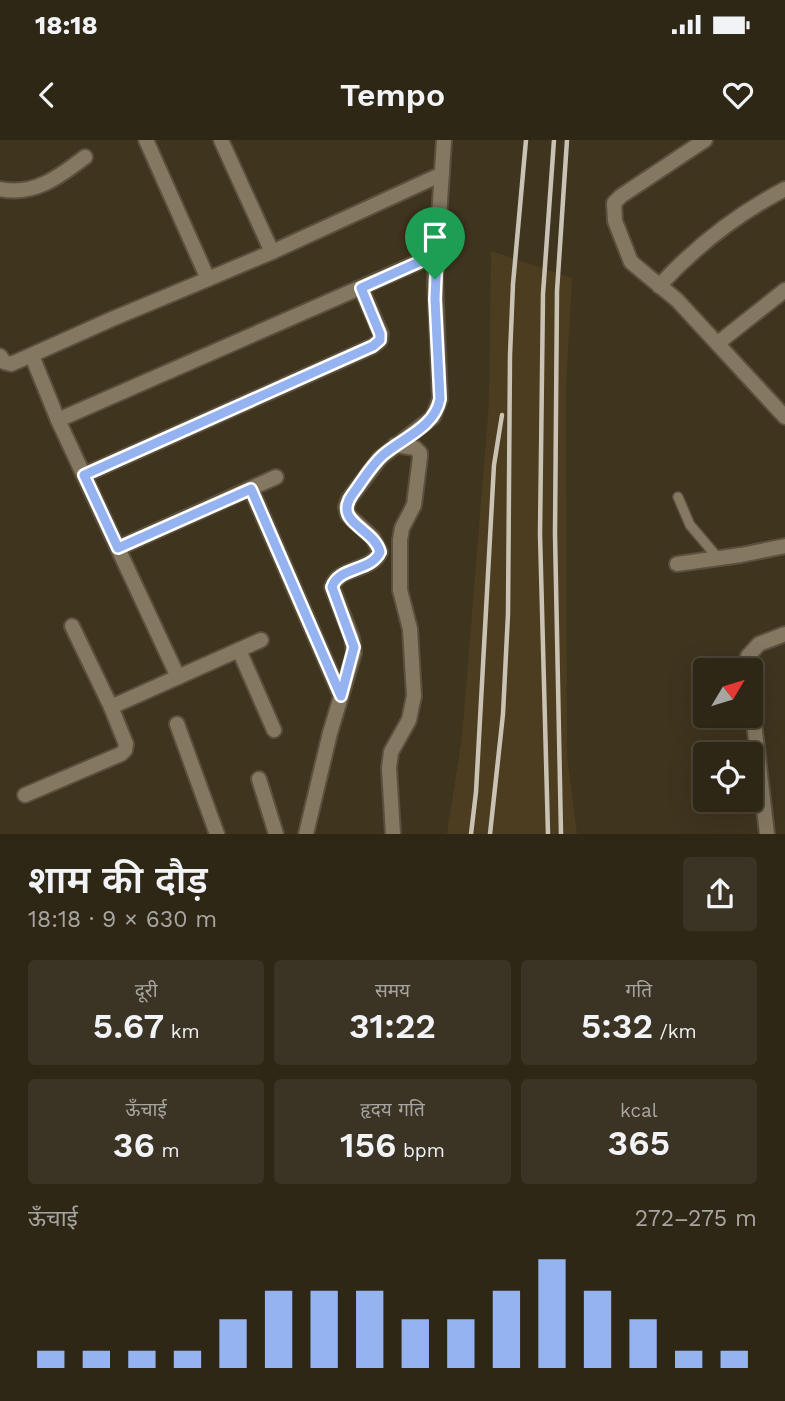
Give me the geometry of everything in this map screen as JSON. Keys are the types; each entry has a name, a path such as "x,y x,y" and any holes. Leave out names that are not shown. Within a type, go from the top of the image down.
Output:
{"street":[{"path":"146,140 208,279"},
{"path":"221,140 272,252"},
{"path":"306,834 354,647 332,587 339,576 371,563 377,559 380,552 373,538 348,515 346,507 367,473 380,458 423,427 439,408 435,299 444,140"},
{"path":"705,140 621,196 614,203 615,221 631,262 677,300 784,413"},
{"path":"0,189 15,192 43,186 60,177 85,157"},
{"path":"0,356 4,362 11,364 32,356 111,319 272,252 442,174"},
{"path":"659,286 707,239 785,189"},
{"path":"58,420 437,254"},
{"path":"84,475 373,346 380,340 380,334 361,288"},
{"path":"718,343 785,290"},
{"path":"32,356 58,420 178,677"},
{"path":"393,834 389,768 391,751 408,720 414,696 410,629 400,590 400,540 402,528 414,505 420,457 415,448 395,445"},
{"path":"118,548 276,477"},
{"path":"251,489 341,696"},
{"path":"677,564 785,546"},
{"path":"25,795 125,750 126,744 111,707 72,626"},
{"path":"748,658 759,644 785,634"},
{"path":"111,707 261,640"},
{"path":"239,650 274,730"},
{"path":"177,724 216,834"},
{"path":"755,728 767,834"},
{"path":"259,779 276,834"}],"lane":[{"path":"678,497 690,526 718,558"}],"shaded area":[{"path":"491,251 572,278 566,386 567,755 577,834 447,834 462,737 489,403"}],"railway":[{"path":"490,834 503,714 508,614 510,355 513,284 526,140"},
{"path":"548,834 540,534 543,294 554,140"},
{"path":"561,834 555,534 557,291 567,140"},
{"path":"471,834 476,792 494,465 502,415"}],"route":[{"path":"437,254 435,279 439,408 423,427 380,458 367,473 346,507 348,515 373,538 380,552 377,559 371,563 339,576 332,587 354,647 341,696 251,489 118,548 84,475 373,346 380,340 380,334 361,288 437,254"}]}
